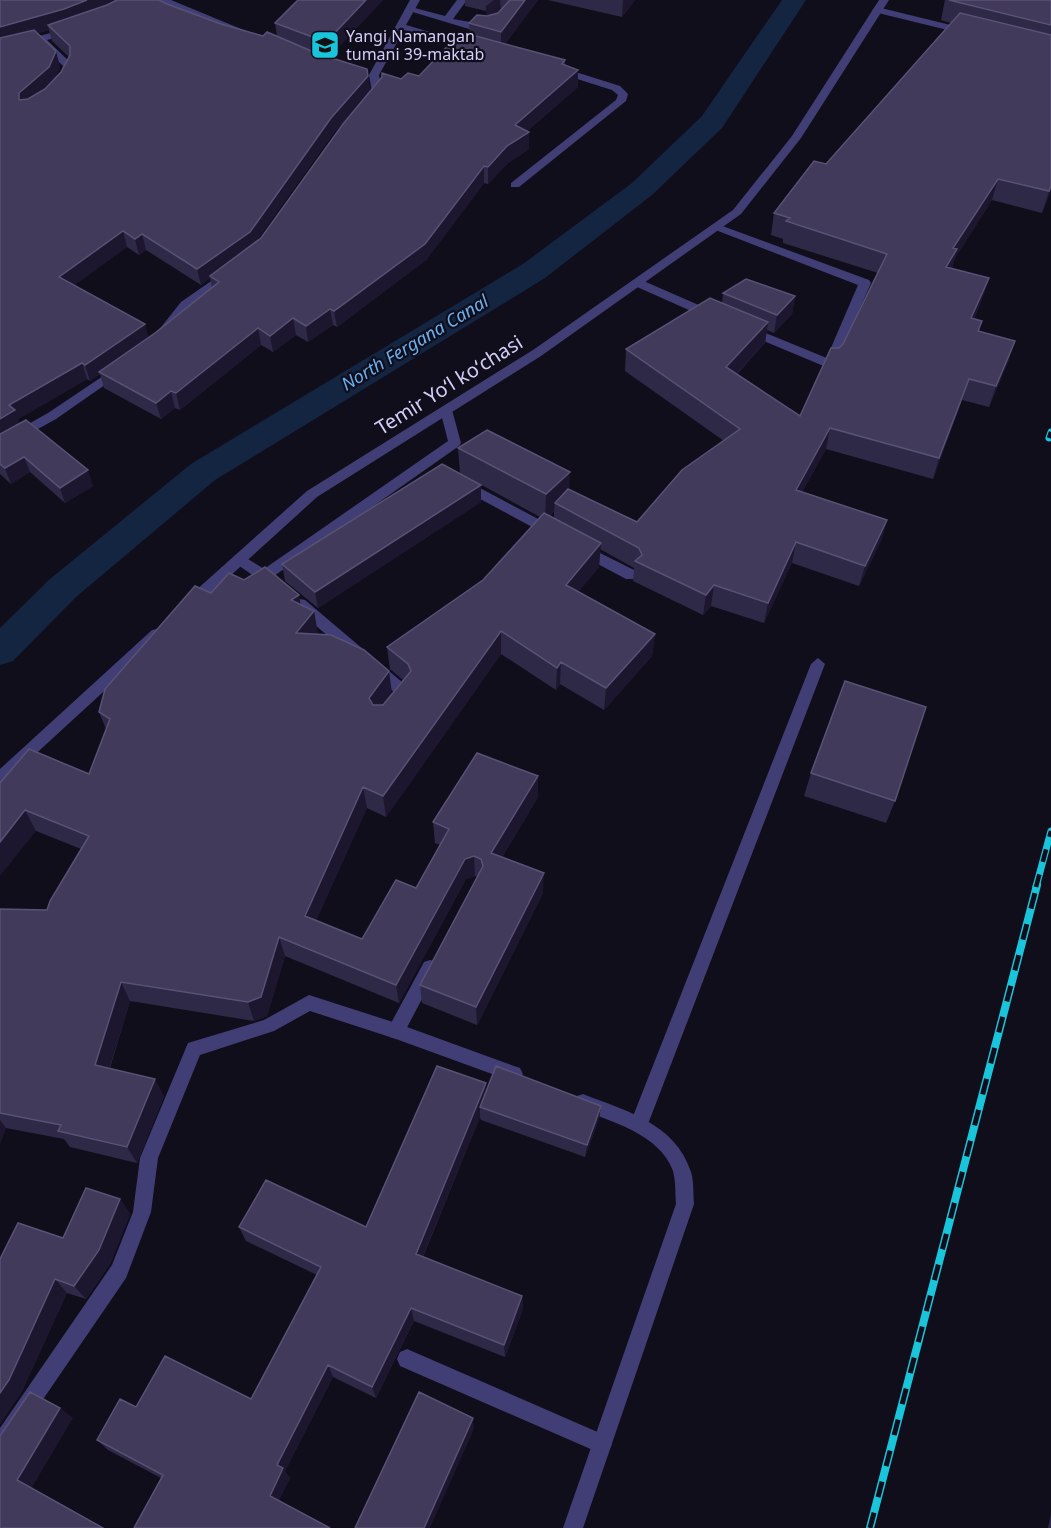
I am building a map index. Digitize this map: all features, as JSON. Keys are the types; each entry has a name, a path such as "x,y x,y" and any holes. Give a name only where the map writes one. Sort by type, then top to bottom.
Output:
{"street":[{"path":"162,0 247,34"},
{"path":"447,20 462,0"},
{"path":"362,110 377,92 369,74 413,5 447,20 488,28 498,23"},
{"path":"881,5 981,36"},
{"name":"Temir Yoʻl koʻchasi","path":"0,778 312,494 639,284 737,212 796,138 881,5"},
{"path":"400,26 488,50"},
{"path":"0,49 42,40 77,28"},
{"path":"42,40 68,65 68,73 57,87"},
{"path":"515,185 621,101 623,94 599,81 544,65"},
{"path":"639,284 830,364 865,283 717,227"},
{"path":"154,345 185,305 240,265"},
{"path":"0,446 52,416 126,364"},
{"path":"265,575 436,469 455,443 446,410"},
{"path":"436,469 631,575"},
{"path":"240,559 265,575 404,692 387,714"},
{"path":"639,1124 818,664"},
{"path":"396,1031 441,947"},
{"path":"0,1445 119,1271 142,1212 149,1158 194,1049 268,1026 309,1003 396,1031 531,1081"},
{"path":"564,1094 639,1124 669,1146 682,1172 685,1204 573,1528"},
{"path":"407,1359 602,1444"}],"building":[{"path":"0,0 87,0 0,27"},
{"path":"117,0 159,0 221,24 263,36 267,32 316,53 367,69 368,76 331,118 250,232 197,269 142,234 135,239 123,231 59,277 145,324 85,365 82,363 9,405 15,410 0,419 0,38 34,30 56,51 49,67 19,93 19,100 28,99 45,89 61,72 70,55 70,46 48,25"},
{"path":"298,0 366,0 326,42 275,23"},
{"path":"510,0 525,0 501,32 469,23 477,15 487,16 498,13"},
{"path":"949,0 1051,0 1051,25"},
{"path":"960,13 1051,35 1051,186 1049,191 998,179 953,248 957,249 946,267 989,278 971,318 982,321 978,331 1015,341 996,386 969,379 939,458 830,428 796,490 887,520 865,566 796,542 768,603 714,585 706,595 635,561 642,555 639,548 555,503 568,489 637,522 682,470 740,429 626,349 710,298 768,322 726,367 800,416 831,348 839,348 843,344 887,254 786,221 790,218 774,213 814,161 826,164"},
{"path":"461,32 565,60 562,64 578,70 515,125 529,132 507,146 488,167 484,166 425,244 334,311 330,309 306,326 293,318 270,336 258,328 176,393 171,391 156,403 99,372 155,333 219,282 210,276 261,238 343,124 382,77 382,73 401,79 408,73 419,76"},
{"path":"746,279 795,296 777,315 723,293"},
{"path":"26,420 88,470 60,488 24,457 5,468 0,464 0,434"},
{"path":"487,430 570,472 546,494 458,448"},
{"path":"442,464 481,485 315,592 282,564"},
{"path":"544,513 601,543 566,585 655,634 606,688 561,662 557,668 501,631 383,796 363,787 305,916 362,939 396,880 416,888 449,829 433,822 477,753 538,776 491,853 544,873 476,1007 420,985 483,866 481,859 474,856 465,859 396,985 279,937 261,997 248,1002 121,982 95,1065 155,1079 127,1147 58,1131 61,1125 0,1113 0,909 47,910 50,901 89,836 25,810 0,842 0,783 29,749 89,774 110,719 99,712 105,689 195,586 211,593 229,573 244,580 265,567 299,595 291,600 314,611 296,633 331,635 364,650 389,671 369,698 373,705 383,705 411,671 408,664 387,647 483,580"},
{"path":"845,681 926,707 895,801 811,773"},
{"path":"437,1066 486,1083 416,1254 522,1296 504,1345 411,1308 372,1387 328,1365 277,1465 283,1468 270,1496 330,1528 134,1528 163,1475 97,1440 120,1399 136,1407 165,1356 251,1399 321,1267 239,1227 266,1180 366,1227"},
{"path":"496,1066 601,1106 587,1145 480,1107"},
{"path":"86,1188 120,1199 99,1250 74,1286 55,1279 9,1380 0,1393 0,1259 18,1223 63,1238"},
{"path":"30,1392 60,1408 17,1480 103,1528 0,1528 0,1436"},
{"path":"419,1392 473,1418 424,1528 355,1528"}],"waterway":[{"name":"North Fergana Canal","path":"0,651 63,588 203,472 534,271 642,189 712,122 794,0"}],"railway":[{"path":"1049,438 1051,432"},
{"path":"1036,887 1051,831"},
{"path":"870,1528 1037,885"}],"place":[{"name":"Yangi Namangan tumani 39-maktab","path":"325,45"}]}
